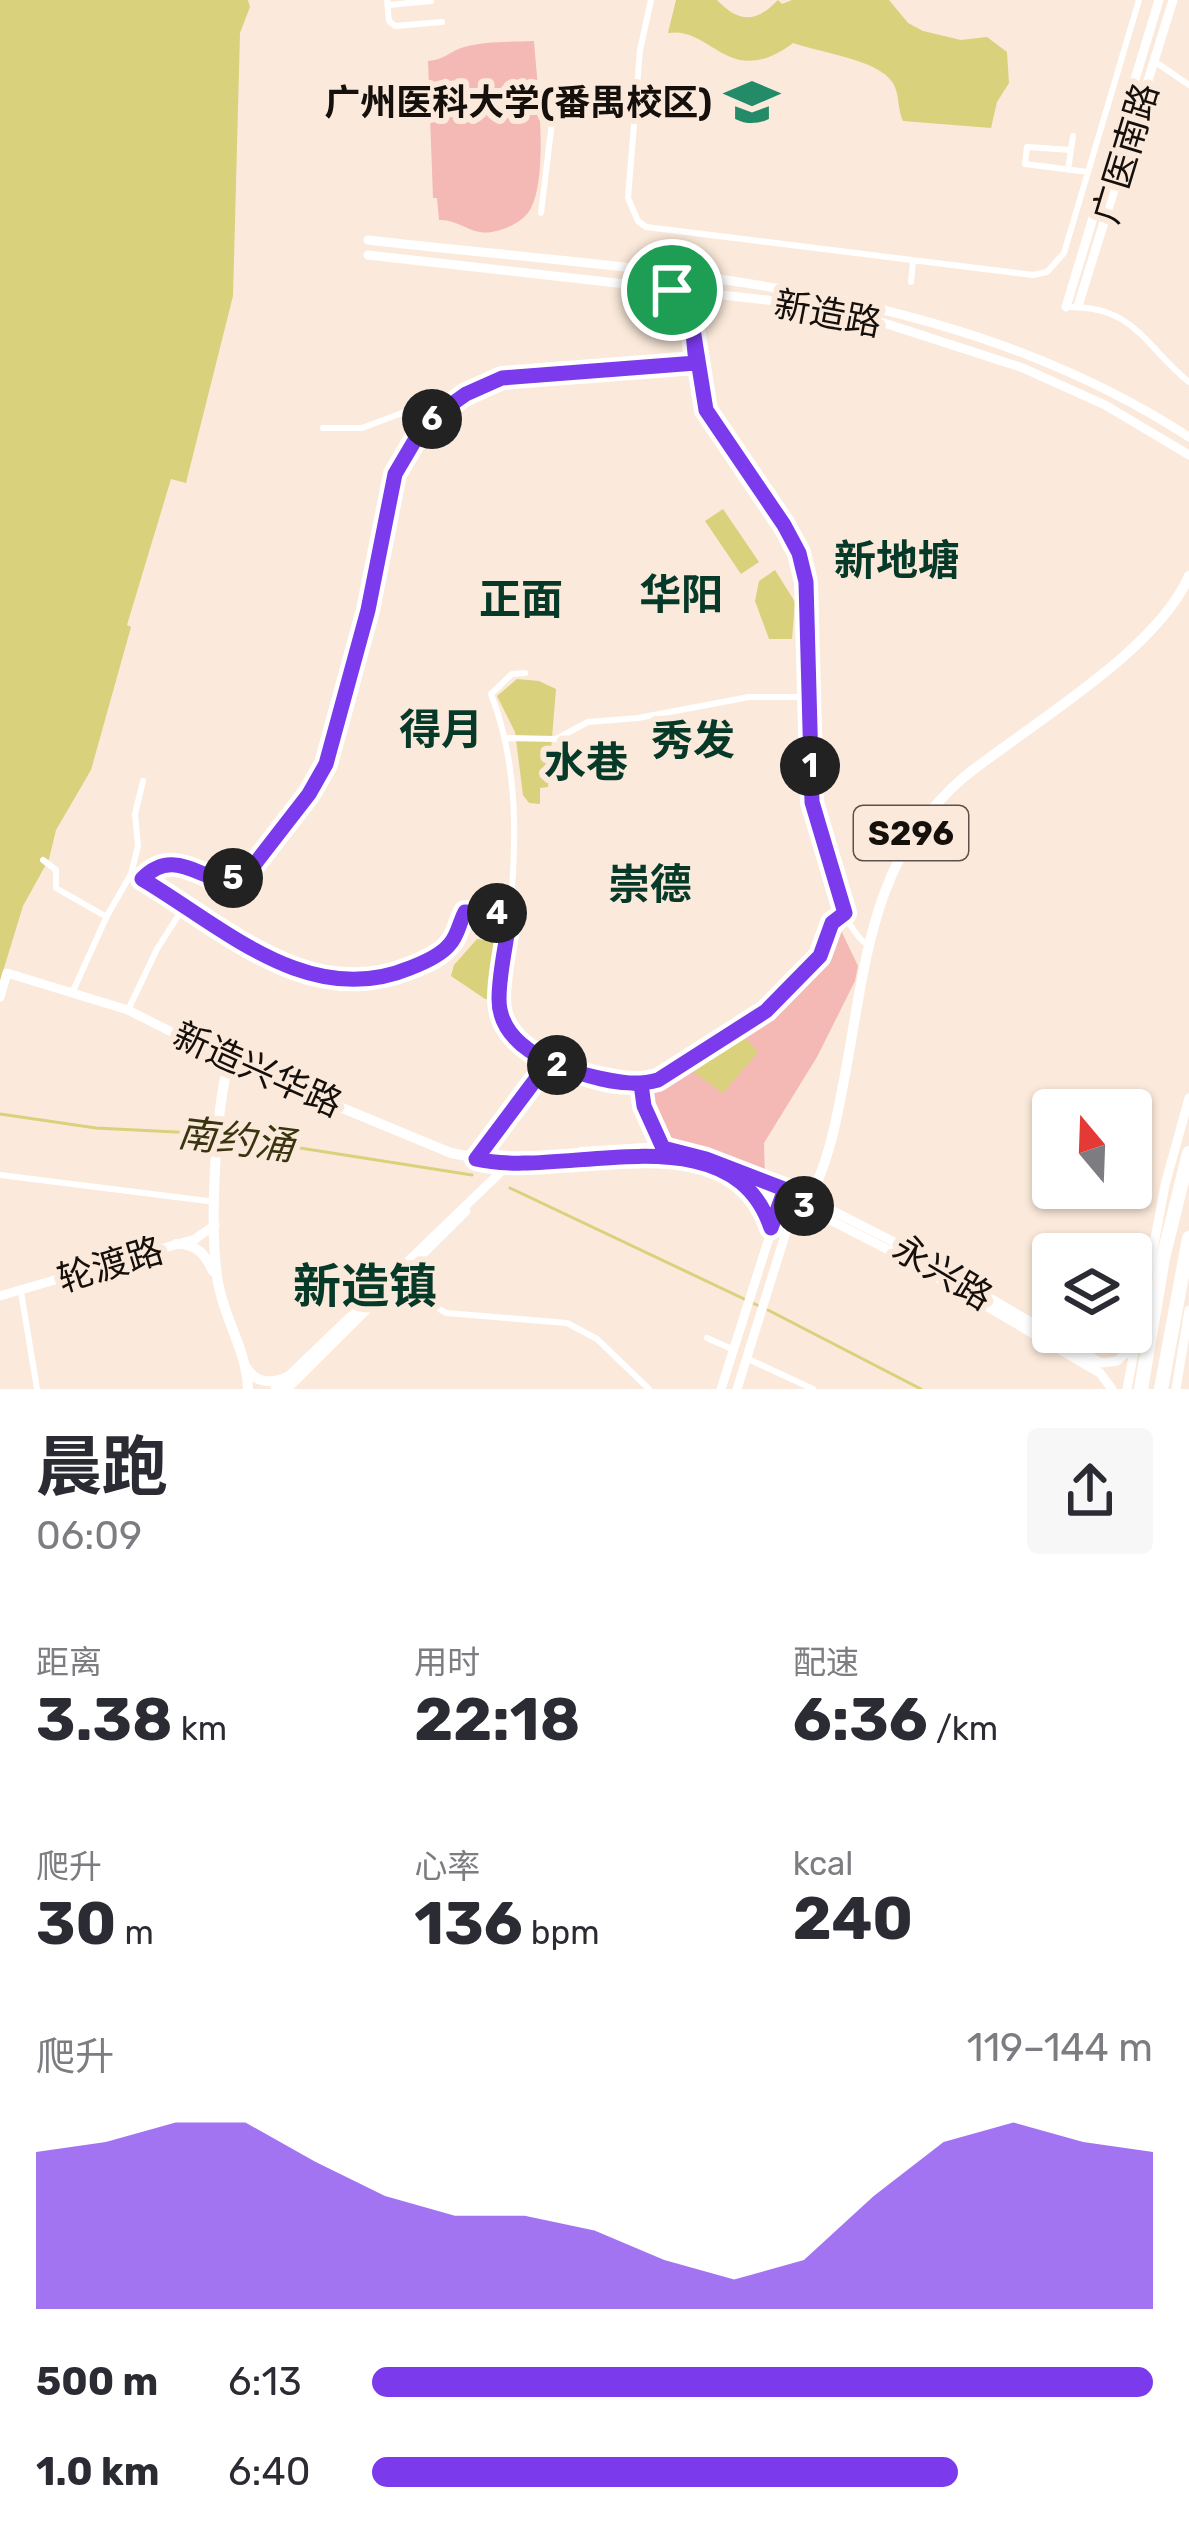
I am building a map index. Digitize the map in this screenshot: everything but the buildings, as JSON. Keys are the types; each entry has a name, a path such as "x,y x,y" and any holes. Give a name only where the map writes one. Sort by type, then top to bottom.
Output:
{"highway":[{"path":"1141,1389 1163,1258 1189,1153"},
{"path":"1162,1389 1189,1238"}],"main road":[{"name":"广医南路","path":"1072,306 1159,0"},
{"name":"广医南路","path":"1072,306 1173,0"},
{"name":"新造路","path":"368,240 788,288 892,309 1030,354 1189,437"},
{"name":"新造路","path":"368,255 831,310 952,342 1072,389 1189,455"},
{"name":"S296","path":"802,1201 832,1140 868,945 890,873 926,812 964,777 1141,641 1169,611 1189,576"},
{"name":"新造兴华路","path":"0,997 7,973 128,1010 229,1061 476,1159 512,1165 662,1152"},
{"path":"217,1280 218,1144 229,1061"},
{"path":"1152,1256 1189,1098"},
{"path":"662,1152 783,1193"},
{"path":"662,1152 706,1159 802,1201 766,1292 737,1389"},
{"path":"275,1389 404,1273 512,1165"},
{"path":"245,1364 259,1380 287,1383 512,1165"},
{"path":"738,1179 755,1195 771,1228"},
{"path":"721,1389 783,1193"},
{"name":"永兴路","path":"802,1201 877,1233 1032,1323"},
{"name":"永兴路","path":"802,1201 1100,1373 1112,1389"},
{"name":"轮渡路","path":"0,1296 203,1236 215,1224"},
{"path":"176,1244 202,1251 217,1280 245,1364 248,1389"},
{"path":"1177,1386 1189,1310"},
{"name":"永兴路","path":"1084,1353 1101,1363 1117,1361 1126,1353"},
{"path":"1127,1389 1134,1353"}],"street":[{"path":"651,0 644,24 628,198 638,221 646,227 1033,275 1047,272 1064,253 1139,0"},
{"path":"431,1 387,3 389,21 395,26 442,22"},
{"path":"1126,42 1189,85"},
{"path":"542,96 635,106"},
{"path":"541,213 556,98"},
{"path":"1069,170 1073,136"},
{"path":"1071,150 1027,146 1024,160 1028,166 1088,172"},
{"path":"910,282 914,261"},
{"path":"672,290 683,301 692,323 703,397 714,425 799,553 806,582 812,802 845,913 857,938 868,945"},
{"path":"692,323 698,305 710,294"},
{"path":"1072,306 1112,315 1144,333 1189,382"},
{"path":"323,428 362,428 465,387 502,378 696,363"},
{"path":"142,879 160,866 175,863 223,881 234,878 254,865 288,823 326,764 341,718 395,474 435,416 466,394 502,378"},
{"path":"525,673 512,674 491,694 506,738 513,786 510,914 499,1000 510,1031 548,1063 602,1078 641,1084 658,1080 766,1011 820,956 832,923 845,913"},
{"path":"506,738 556,739 588,722 638,718 749,697 808,697"},
{"path":"72,993 106,916 131,874 138,846 135,814 143,781"},
{"path":"43,860 56,870 56,889 106,916"},
{"path":"131,874 265,958 334,981 395,974 422,963 447,948 465,912 510,914"},
{"path":"128,1010 185,905"},
{"path":"476,1159 548,1063"},
{"path":"641,1084 644,1106 662,1152"},
{"path":"0,1175 216,1202"},
{"path":"404,1273 446,1313 567,1323 597,1339 649,1389"},
{"path":"21,1291 38,1389"},
{"path":"707,1339 732,1349"},
{"path":"746,1358 813,1389"}],"shaded area":[{"path":"0,0 248,0 250,7 240,33 233,296 186,483 171,479 127,625 131,627 91,770 56,830 49,859 23,906 0,981"},
{"path":"676,0 717,0 733,13 748,17 778,0 782,4 792,0 889,0 908,23 923,31 961,40 987,37 1007,52 1009,83 997,102 991,128 903,121 893,83 875,68 793,43 771,56 737,59 697,38 668,33"},
{"path":"534,41 541,150 531,208 514,224 492,232 439,220 437,198 433,198 428,61 472,45"},
{"path":"723,509 759,562 741,574 705,521"},
{"path":"775,570 795,602 792,639 769,639 755,601 759,581"},
{"path":"517,679 556,689 548,787 540,788 540,804 529,803 523,795 515,732 497,696"},
{"path":"836,920 858,966 855,981 817,1057 764,1143 765,1177 706,1158 675,1141 662,1128 646,1088 672,1080 768,1015 827,957"},
{"path":"477,939 500,942 491,998 485,999 451,976 454,965"},
{"path":"741,1033 758,1052 723,1093 689,1069"}],"waterway":[{"name":"南约涌","path":"0,1114 96,1128 215,1134"},
{"name":"南约涌","path":"224,1136 472,1175"},
{"name":"南约涌","path":"510,1188 759,1306"},
{"name":"南约涌","path":"768,1310 921,1389"}],"place":[{"name":"广州医科大学(番禺校区)","path":"752,102"}],"district":[{"name":"新地塘","path":"897,560"},
{"name":"华阳","path":"681,594"},
{"name":"正面","path":"521,599"},
{"name":"得月","path":"441,729"},
{"name":"秀发","path":"693,740"},
{"name":"水巷","path":"586,762"},
{"name":"崇德","path":"650,884"},
{"name":"新造镇","path":"365,1286"}],"route":[{"path":"672,290 680,296 692,323 706,410 799,553 806,582 812,802 845,913 832,923 820,956 766,1011 658,1080 623,1083 548,1063 476,1159 516,1166 669,1156 738,1179 755,1195 771,1228 782,1197 806,1207 810,1199 706,1159 663,1148 644,1106 641,1084 623,1083 573,1071 548,1063 510,1031 499,1000 510,914 465,912 447,948 422,963 395,974 334,981 265,958 142,879 160,866 175,863 211,878 234,878 254,865 309,794 326,764 341,718 395,474 435,416 466,394 502,378 696,363 692,323 692,319 710,294 672,290"}]}
